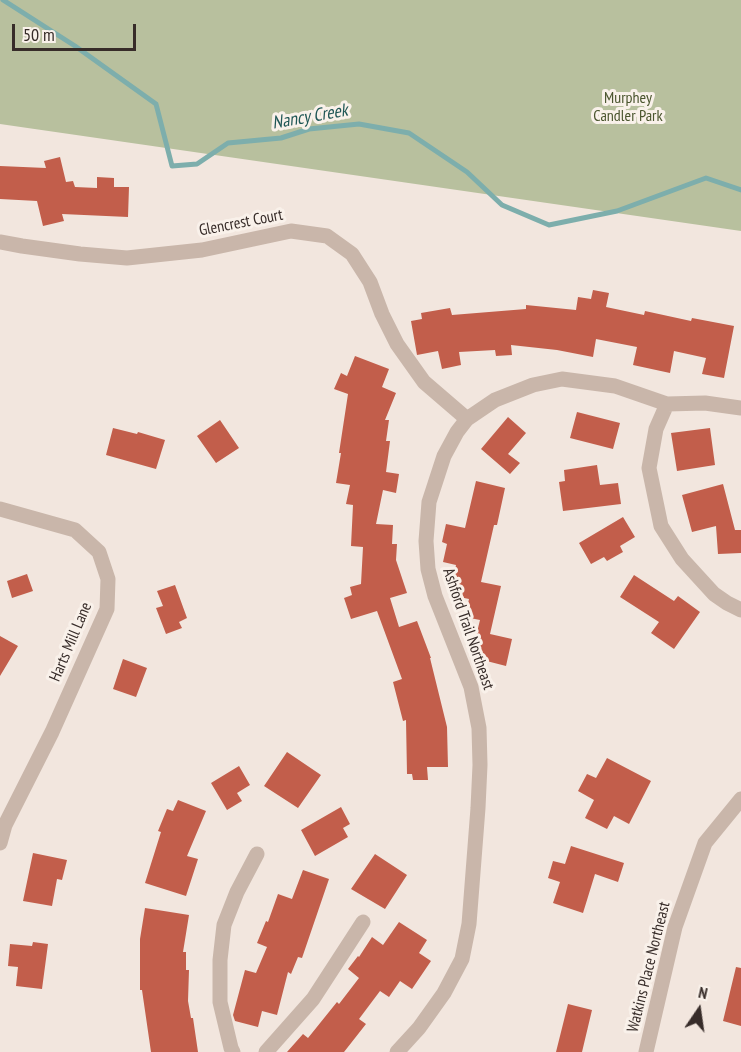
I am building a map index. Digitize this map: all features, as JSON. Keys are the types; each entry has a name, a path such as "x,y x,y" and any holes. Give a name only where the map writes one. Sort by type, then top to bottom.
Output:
{"street":[{"name":"Glencrest Court","path":"0,242 80,254 127,258 202,250 291,231 327,236 352,254 370,282 397,344 424,382 467,419"},
{"name":"Ashford Trail Northeast","path":"397,1052 419,1028 444,993 462,959 469,924 480,765 478,728 471,687 435,596 428,569 426,541 429,502 444,456 467,419 495,400 533,385 562,379 615,386 667,404 705,403 741,408"},
{"path":"667,404 656,429 649,468 661,526 682,559 714,594 741,610"},
{"name":"Harts Mill Lane","path":"0,509 75,530 99,552 108,579 107,609 52,732 6,825 0,843"},
{"name":"Watkins Place Northeast","path":"646,1052 675,927 705,843 741,800"},
{"path":"233,1052 220,1002 220,960 224,925 237,892 257,854"},
{"path":"266,1052 313,999 363,922"}],"green space":[{"name":"Murphey Candler Park","path":"0,0 741,0 741,231 0,124"}],"building":[{"path":"60,157 66,182 73,181 75,187 97,188 97,177 114,178 114,187 129,187 128,217 62,214 64,221 43,226 37,201 0,199 0,166 46,168 44,161"},
{"path":"593,290 609,293 606,307 644,315 645,311 691,321 692,318 734,326 724,378 702,374 706,358 674,351 670,373 633,365 637,347 596,339 593,357 511,345 512,355 496,356 495,350 459,352 461,365 442,369 438,351 417,355 411,321 422,319 421,313 450,308 452,315 526,309 526,305 576,310 578,297 591,299"},
{"path":"355,356 389,369 382,387 396,393 385,420 389,420 386,441 390,441 386,472 399,474 396,493 383,490 376,524 393,525 392,544 397,544 396,560 407,593 390,598 399,627 417,621 431,658 447,727 448,767 427,767 428,780 413,780 412,774 407,774 406,720 403,721 393,682 402,679 377,611 351,619 344,598 352,595 350,587 361,584 363,547 351,546 353,505 346,504 350,485 336,483 348,394 334,389 341,373 347,376"},
{"path":"577,412 620,423 613,449 570,438"},
{"path":"508,417 526,433 508,454 520,463 510,474 481,449"},
{"path":"220,420 239,448 216,463 197,436"},
{"path":"113,428 165,440 156,469 106,455"},
{"path":"710,428 715,465 677,471 671,433"},
{"path":"597,465 600,485 618,483 621,504 563,511 559,482 565,481 564,470"},
{"path":"476,481 505,488 481,582 501,586 490,634 512,639 506,666 471,657 480,620 465,617 469,599 450,595 456,565 443,562 447,544 442,542 446,524 465,528"},
{"path":"723,484 735,530 741,530 741,553 718,554 716,526 692,532 682,495"},
{"path":"623,517 635,537 620,546 623,552 607,561 604,557 591,564 579,543"},
{"path":"27,574 33,591 12,598 7,581"},
{"path":"634,575 674,601 678,596 700,612 674,649 651,633 659,622 620,597"},
{"path":"175,585 187,618 179,622 182,628 166,634 156,608 163,606 157,591"},
{"path":"0,636 18,646 0,676"},
{"path":"123,659 147,668 136,697 113,689"},
{"path":"287,752 321,775 298,808 264,786"},
{"path":"607,758 651,781 629,824 614,816 607,829 585,818 594,800 578,791 587,774 596,778"},
{"path":"239,766 250,785 237,793 242,801 227,810 211,783"},
{"path":"178,800 206,811 187,856 198,859 186,896 145,883 161,832 158,831 167,809 173,811"},
{"path":"341,807 350,824 343,828 348,837 315,856 301,830"},
{"path":"571,846 624,863 618,882 595,874 583,913 553,903 560,882 548,878 553,861 565,864"},
{"path":"33,853 67,860 62,880 57,879 52,906 23,901"},
{"path":"375,854 407,875 385,909 351,889"},
{"path":"303,870 329,879 302,958 298,957 291,974 288,972 277,1015 262,1011 258,1027 235,1021 233,1015 245,970 256,973 267,947 257,943 266,921 268,922 278,894 292,899"},
{"path":"145,908 189,915 183,952 186,952 186,970 189,970 188,1001 198,1052 151,1052 142,990 140,990 140,939"},
{"path":"399,922 427,940 419,953 431,961 412,989 400,981 389,997 380,991 359,1019 366,1024 344,1052 287,1052 303,1034 308,1038 359,978 348,969 372,937 383,945"},
{"path":"33,942 48,944 42,989 16,986 18,967 8,966 10,944 32,946"},
{"path":"736,967 741,968 741,1026 723,1021"},
{"path":"568,1004 592,1010 582,1052 556,1052"}],"waterway":[{"name":"Nancy Creek","path":"3,0 75,46 156,104 172,166 197,164 228,143 281,138 309,129 359,124 409,133 467,172 502,205 549,225 617,211 706,178 741,190"}]}
